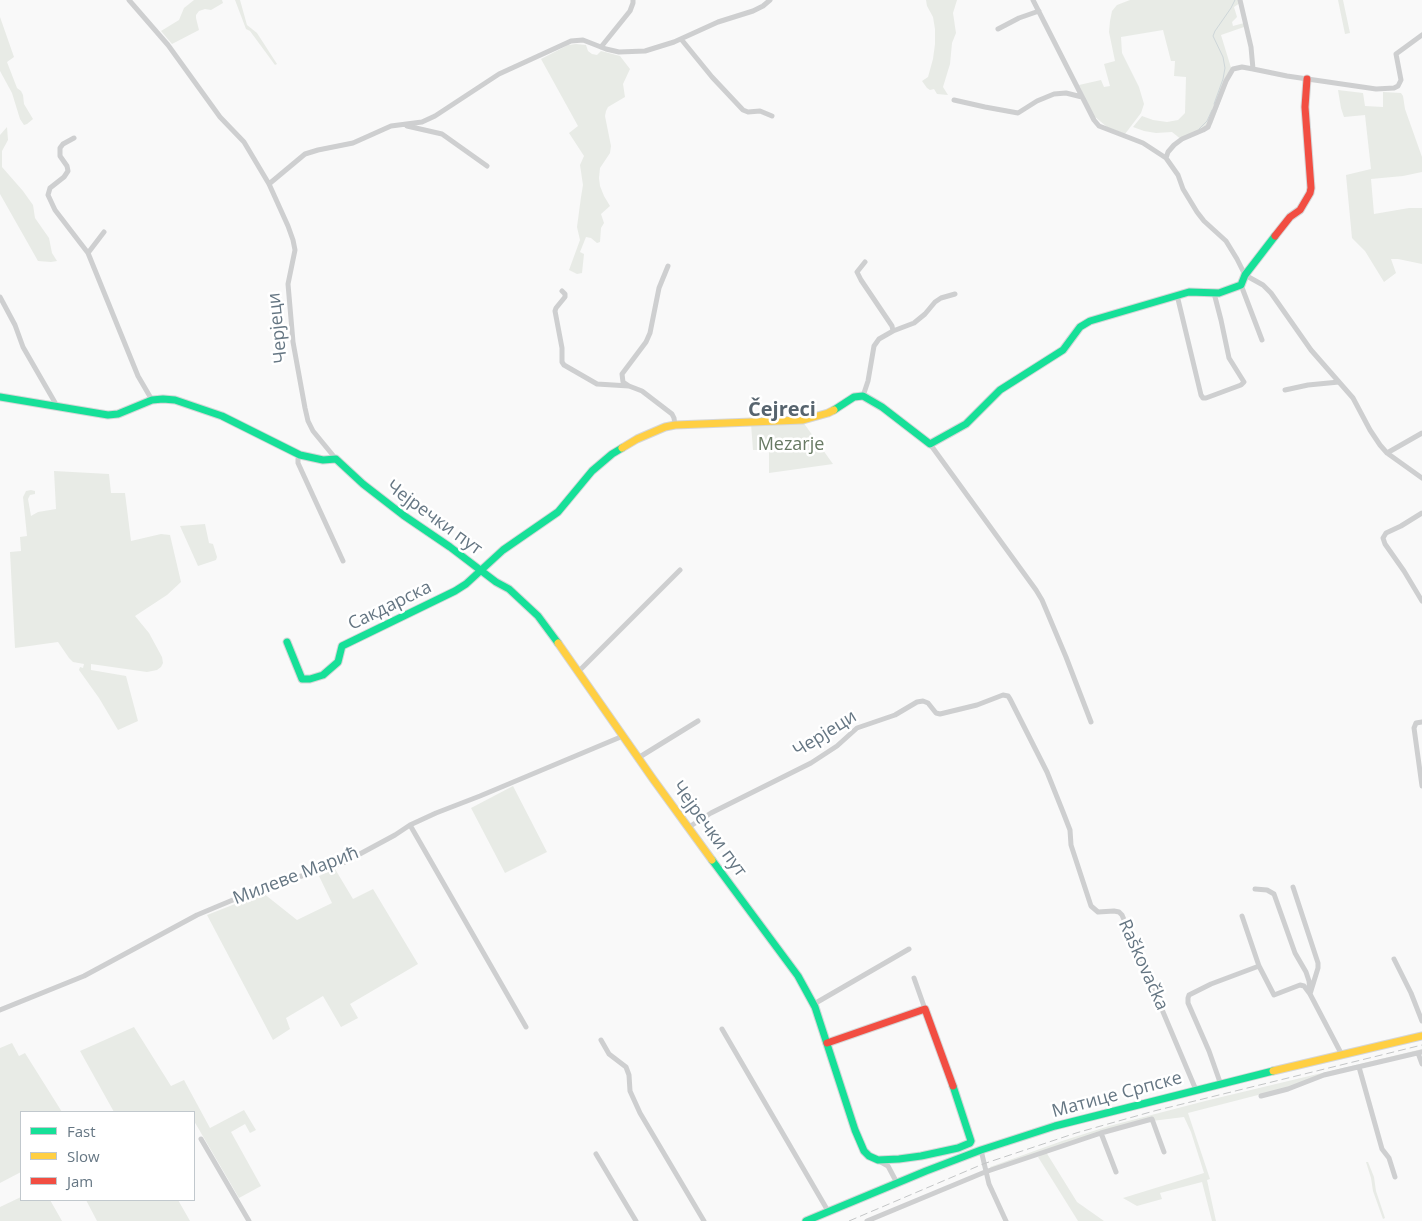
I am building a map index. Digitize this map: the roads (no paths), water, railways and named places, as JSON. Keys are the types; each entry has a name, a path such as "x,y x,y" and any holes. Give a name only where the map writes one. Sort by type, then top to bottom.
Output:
{"street":[{"name":"Черјеци","path":"129,0 168,45 220,117 244,142 269,184 288,226 294,250 288,284 293,342 305,408 313,431 336,459"},
{"path":"601,47 630,11 633,0"},
{"path":"269,184 305,154 353,143 385,128 399,124 428,120 499,74 571,41 583,40 601,47 623,52 645,51 664,46 718,22 753,11 770,0"},
{"path":"1033,0 1090,114 1099,126 1143,143 1166,158 1178,175 1183,189 1197,212 1226,241 1245,275 1263,284 1271,293 1311,350 1353,398 1370,430 1387,453 1422,478"},
{"path":"1240,0 1254,69"},
{"path":"998,29 1018,18 1039,11"},
{"path":"1166,158 1168,152 1182,139 1208,127 1226,81 1233,69 1242,67 1376,89 1396,88 1401,80 1396,54 1422,35"},
{"path":"681,39 722,88 744,110 748,112 760,111 772,116"},
{"path":"1262,340 1241,285 1245,275 1290,217 1300,210 1308,198 1311,188 1305,107 1307,79"},
{"path":"954,100 1018,113 1037,101 1054,94 1066,93 1082,97"},
{"path":"399,124 442,134 487,166"},
{"path":"74,138 63,144 60,148 60,156 68,171 64,177 50,188 48,195 55,210 88,253 138,376 152,400"},
{"path":"88,253 104,232"},
{"path":"865,262 857,272 874,301 892,326 892,330"},
{"path":"668,266 659,288 650,333 646,342 622,374 623,382 642,391 666,409 674,418 675,425"},
{"path":"930,444 966,424 1000,390 1063,350 1080,327 1090,321 1189,292 1214,293 1241,285"},
{"path":"562,291 565,294 564,297 555,311 564,365 598,384 629,386"},
{"path":"1177,295 1201,395 1203,398 1206,398 1241,385 1244,382 1229,358 1214,293"},
{"path":"863,396 874,346 879,339 892,330 914,322 941,298 955,294"},
{"path":"0,298 15,325 23,347 57,406"},
{"path":"1284,390 1339,382"},
{"path":"480,570 503,550 558,512 592,471 612,454 637,439 665,427 675,425 802,420 828,413 854,397 863,396 882,406 930,444 1036,590 1066,656 1091,722"},
{"path":"0,397 108,415 118,414 152,400 175,400 231,421 300,455 323,460 336,459"},
{"path":"1387,453 1422,433"},
{"path":"300,455 298,463 343,561"},
{"name":"Чејречки пут","path":"336,459 385,502 496,582 509,589 538,616 638,758 798,976 814,1004 862,1149 866,1154 878,1160"},
{"path":"1422,513 1386,533 1383,538 1422,601"},
{"name":"Сакдарска","path":"287,642 302,679 316,677 329,671 338,662 342,646 455,591 466,584 480,570"},
{"path":"578,672 680,570"},
{"name":"Черјеци","path":"689,827 712,813 811,763 838,746 857,728 895,715 917,702 923,701 928,703 933,710 940,714 977,705 1003,695 1008,696 1010,699 1047,772 1070,830 1071,845 1077,862"},
{"path":"638,758 698,721"},
{"path":"1422,722 1416,723 1414,728 1422,786"},
{"name":"Милеве Мaрић","path":"0,1010 84,976 216,907 252,892 350,860 410,825 623,736"},
{"path":"410,825 526,1027"},
{"name":"Raškovačka","path":"1077,862 1091,906 1098,912 1114,911 1122,915 1196,1090"},
{"path":"1293,887 1318,963 1310,994"},
{"path":"1255,888 1267,890 1274,894 1295,953 1306,972 1310,994"},
{"path":"1242,916 1259,966 1274,996 1300,985 1304,986 1342,1055"},
{"path":"814,1004 909,949"},
{"path":"1394,959 1422,1021"},
{"path":"1221,1084 1188,1003 1188,998 1189,995 1211,984 1259,966"},
{"path":"878,1160 921,1156 958,1148 971,1141 914,978"},
{"path":"827,1043 925,1009"},
{"path":"722,1029 828,1212"},
{"name":"Матице Српске","path":"806,1221 981,1150 1055,1126 1422,1036"},
{"path":"601,1040 609,1054 626,1067 630,1091 656,1141 704,1221"},
{"path":"1261,1096 1288,1089 1324,1075 1420,1053 1422,1064"},
{"path":"1359,1067 1382,1149 1389,1158 1395,1177"},
{"path":"867,1221 985,1172 1149,1119 1152,1119 1164,1152"},
{"path":"1101,1133 1116,1172"},
{"path":"201,1139 249,1221"},
{"path":"981,1150 989,1184 1006,1221"},
{"path":"596,1154 636,1221"},
{"path":"878,1160 888,1166 897,1183"}],"waterway":[{"path":"1214,104 1225,68 1223,57 1213,36 1235,0"},
{"path":"1199,129 1207,121 1212,110"}],"railway":[{"path":"849,1221 983,1164 1076,1133 1154,1111 1422,1045"}],"district":[{"name":"Čejreci","path":"782,410"}],"park label":[{"name":"Mezarje","path":"791,445"}]}
